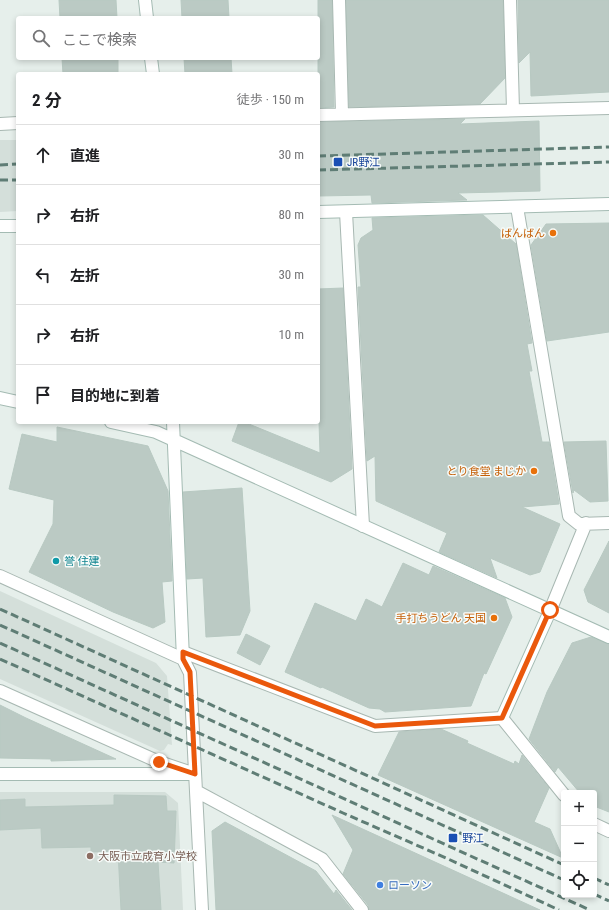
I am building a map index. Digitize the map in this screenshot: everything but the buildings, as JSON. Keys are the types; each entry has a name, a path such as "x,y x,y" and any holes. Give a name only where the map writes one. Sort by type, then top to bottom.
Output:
{"street":[{"path":"145,0 147,16"},
{"path":"339,0 342,114"},
{"path":"510,0 513,110"},
{"path":"151,60 153,72"},
{"path":"320,115 609,108"},
{"path":"0,124 16,123"},
{"path":"320,212 609,204"},
{"path":"517,207 569,516 583,524 609,523"},
{"path":"346,212 363,526"},
{"path":"0,226 16,226"},
{"path":"0,398 16,402"},
{"path":"120,424 156,432 609,637"},
{"path":"173,424 183,655 190,672 202,910"},
{"path":"502,718 550,610 583,524"},
{"path":"0,576 183,655 375,726 502,718"},
{"path":"0,691 159,762 195,774"},
{"path":"502,718 561,791"},
{"path":"0,774 195,774"},
{"path":"196,791 322,859 362,910"},
{"path":"597,825 609,831"}],"shaded area":[{"path":"0,140 16,140 16,211 0,212"},
{"path":"0,591 156,663 167,676 172,745 168,744 164,750 160,751 0,679"},
{"name":"大阪市立成育小学校","path":"0,792 165,792 178,803 183,910 0,910"}],"railway":[{"path":"320,156 609,147"},
{"path":"320,170 609,162"},
{"path":"0,165 16,164"},
{"path":"0,180 16,180"},
{"path":"0,609 561,864"},
{"path":"0,625 561,879"},
{"path":"0,643 590,910"},
{"path":"0,659 559,910"},
{"path":"597,879 609,885"},
{"path":"597,895 609,901"}],"place":[{"name":"JR野江","path":"338,162"},
{"name":"ばんばん","path":"553,233"},
{"name":"とり食堂 まじか","path":"534,471"},
{"name":"誉 住建","path":"56,561"},
{"name":"手打ちうどん 天国","path":"494,618"},
{"name":"野江","path":"453,838"},
{"name":"大阪市立成育小学校","path":"90,856"},
{"name":"ローソン","path":"380,885"}],"route":[{"path":"159,762 195,774 190,672 183,659 183,652 375,726 502,718 550,610"}]}
